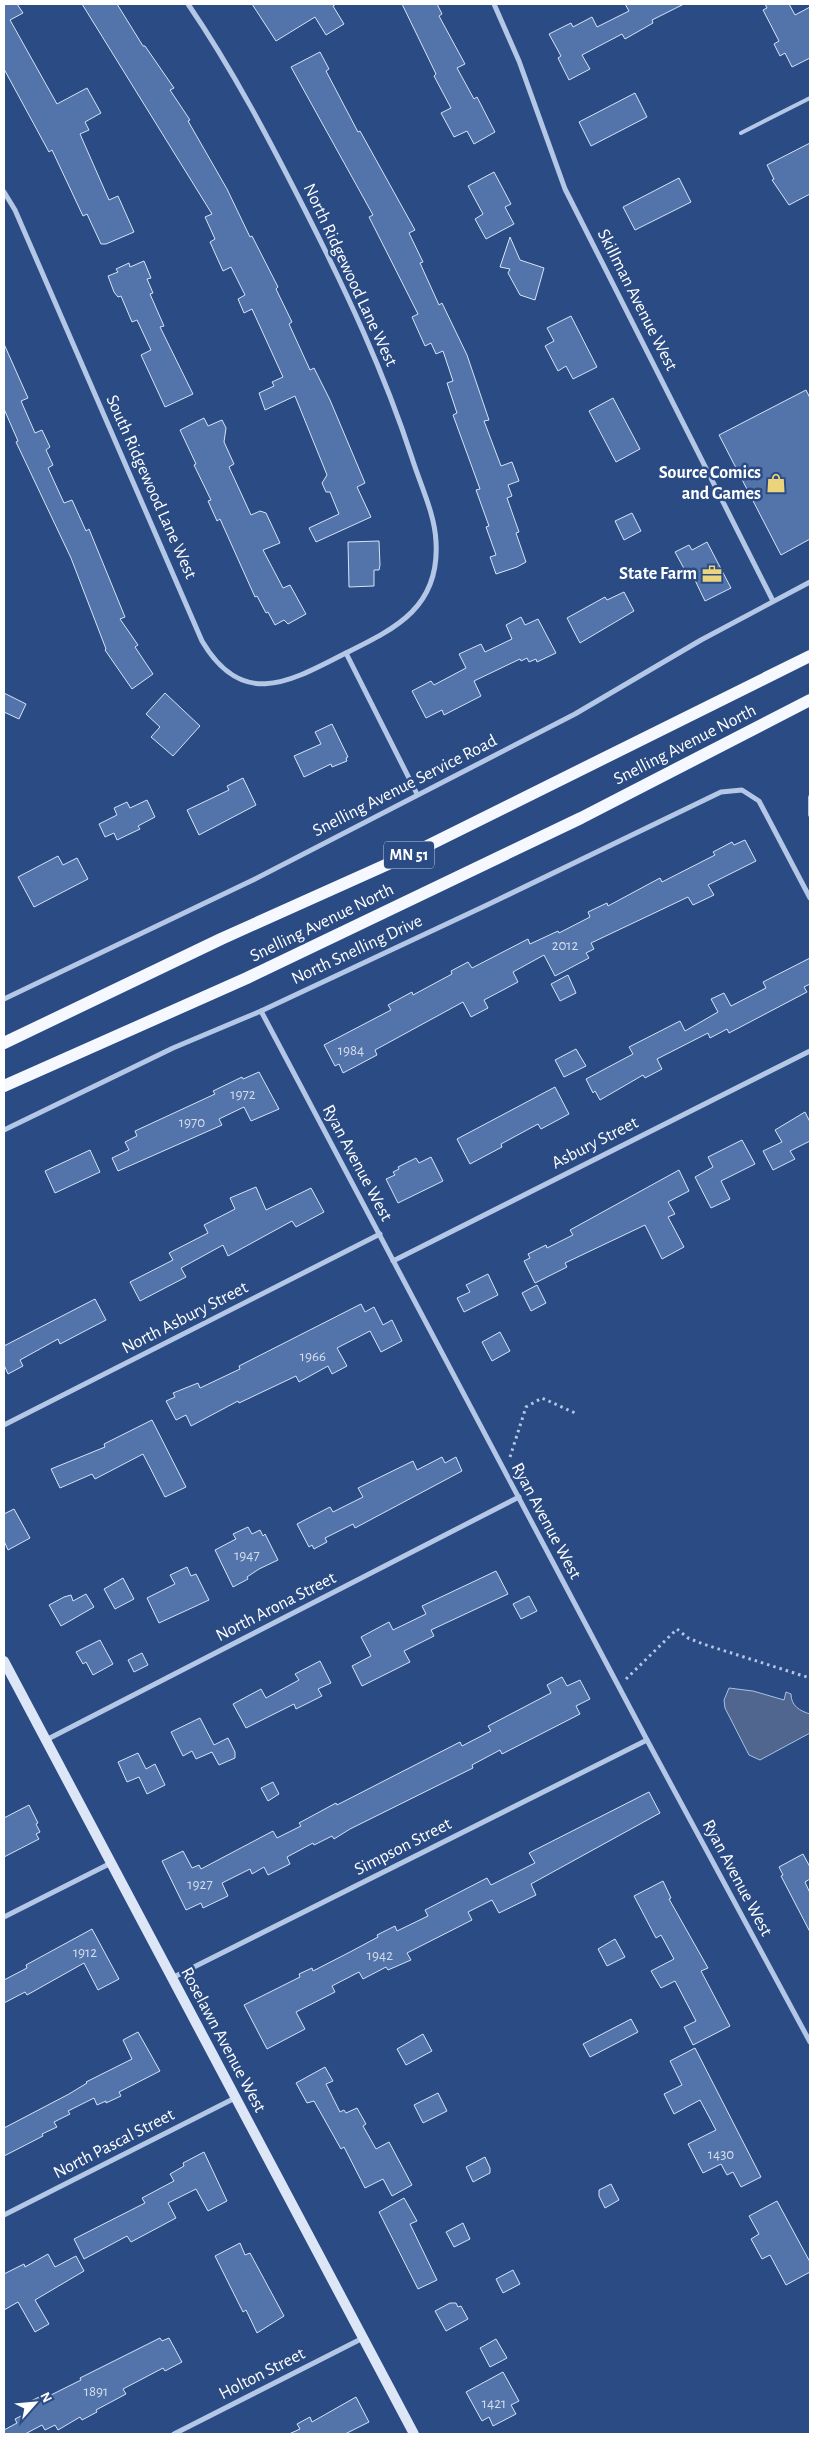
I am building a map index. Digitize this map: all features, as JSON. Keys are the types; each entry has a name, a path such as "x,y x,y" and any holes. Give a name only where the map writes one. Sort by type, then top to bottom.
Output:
{"main road":[{"name":"Snelling Avenue North","path":"4,1043 221,939 417,851 810,656"},
{"name":"Snelling Avenue North","path":"4,1086 247,978 581,818 810,700"}],"street":[{"name":"North Ridgewood Lane West","path":"188,4 258,118 352,302 400,421 434,530 436,558 433,578 425,596 414,612 399,625 346,653"},
{"name":"Skillman Avenue West","path":"494,4 519,60 565,189 773,600"},
{"name":"South Ridgewood Lane West","path":"4,192 15,210 202,641 212,658 222,668 238,678 263,684 282,683 301,676 346,653"},
{"name":"Snelling Avenue Service Road","path":"4,999 253,880 417,794 576,714 701,640 810,582"},
{"path":"346,653 417,794"},
{"name":"North Snelling Drive","path":"4,1130 173,1048 261,1011 721,792 742,790 758,801 810,898"},
{"name":"Ryan Avenue West","path":"261,1011 647,1740 810,2042"},
{"name":"Asbury Street","path":"393,1261 810,1051"},
{"name":"North Asbury Street","path":"4,1425 380,1234"},
{"name":"North Arona Street","path":"46,1740 518,1497"},
{"name":"Roselawn Avenue West","path":"4,1661 414,2434"},
{"name":"Simpson Street","path":"172,1978 647,1740"},
{"path":"4,1917 111,1863"},
{"name":"North Pascal Street","path":"4,2215 236,2097"},
{"name":"Holton Street","path":"174,2434 363,2338"}],"lane":[{"path":"741,133 810,98"},
{"path":"810,797 810,815"}],"path":[{"path":"505,1472 526,1407 542,1398 575,1412"},
{"path":"619,1686 677,1629 688,1638 704,1644 810,1678"}],"water":[{"path":"729,1688 753,1691 784,1700 786,1692 791,1694 791,1698 797,1707 810,1714 810,1733 760,1760 749,1755 725,1708 724,1700"}],"building":[{"path":"4,4 17,4 23,13 10,20 57,104 87,88 101,113 85,122 89,130 80,134 109,200 118,196 134,232 106,244 101,244 87,214 83,216 52,150 49,152 4,69"},
{"path":"82,4 117,4 143,46 145,46 174,88 170,90 190,120 188,121 227,189 250,237 252,236 278,287 276,289 292,322 289,324 310,370 314,368 330,400 365,483 357,487 371,517 316,542 309,528 339,514 330,492 326,492 322,483 327,475 295,396 265,410 259,393 274,386 272,382 283,377 252,309 244,313 238,299 245,295 231,267 223,271 210,242 215,239 205,217 212,214"},
{"path":"252,4 336,4 333,6 344,24 326,35 315,17 276,41"},
{"path":"402,4 437,4 442,14 439,16 465,64 457,68 474,99 477,97 495,132 474,144 467,131 454,137 441,113 451,108 434,76 436,74"},
{"path":"625,4 684,4 652,20 653,23 625,39 622,34 582,55 590,69 569,80 558,58 561,56 549,34 571,23 573,27 592,17 597,27 629,11"},
{"path":"765,4 789,4 795,15 810,7 810,58 792,67 785,53 780,56 774,44 779,41 763,10 767,8"},
{"path":"320,52 329,69 326,71 358,132 360,131 415,230 409,233 423,262 420,263 439,305 442,303 467,355 489,420 484,421 501,466 512,462 519,481 508,485 512,496 507,498 519,532 516,533 526,562 517,567 496,574 490,557 496,555 486,527 489,526 476,490 480,489 453,415 457,413 447,383 453,381 443,351 436,354 431,343 425,346 412,317 418,314 369,217 373,215 291,67"},
{"path":"635,93 647,117 591,146 579,122"},
{"path":"810,143 810,194 789,205 772,180 774,179 767,165"},
{"path":"494,172 511,204 505,207 514,224 486,239 475,219 483,214 468,186"},
{"path":"679,178 691,202 635,230 623,207"},
{"path":"510,237 520,260 544,268 535,300 520,295 508,273 510,269 500,267"},
{"path":"144,261 151,278 147,279 153,293 150,294 164,326 160,327 193,394 165,407 141,355 151,350 137,320 132,322 121,296 118,297 114,292 108,276 118,272 116,269 129,263 130,267"},
{"path":"571,316 597,367 573,379 566,366 558,371 545,346 554,341 547,328"},
{"path":"4,344 28,398 21,401 35,433 42,430 50,447 46,450 53,465 48,468 64,503 72,500 86,531 89,529 125,617 120,619 138,645 135,647 153,674 132,689 105,650 71,558 16,442 18,441 4,409"},
{"path":"806,390 810,398 810,539 781,555 719,435"},
{"path":"613,398 640,449 616,462 589,411"},
{"path":"204,418 208,426 222,420 226,428 224,442 234,464 229,467 251,515 260,511 266,513 280,543 263,550 283,588 290,585 306,614 288,624 284,620 275,625 257,596 255,597 220,519 217,521 208,501 211,500 180,430"},
{"path":"632,513 641,531 624,540 615,521"},
{"path":"379,541 380,565 379,570 374,570 374,586 349,587 348,542"},
{"path":"707,542 731,588 705,601 692,574 688,576 675,552 689,545 692,550"},
{"path":"624,592 634,611 580,643 567,618 605,597 607,600"},
{"path":"521,617 525,625 538,619 556,653 537,662 536,659 529,662 527,658 521,661 520,659 474,681 481,696 444,715 442,710 426,718 412,691 431,681 434,685 466,668 459,654 481,644 485,652 512,639 506,625"},
{"path":"4,693 26,704 19,719 4,712"},
{"path":"165,693 200,726 173,756 151,737 160,727 146,714"},
{"path":"332,724 348,757 346,758 347,761 332,767 331,764 304,777 294,756 321,744 315,732"},
{"path":"243,778 256,805 199,835 187,810 229,790 227,786"},
{"path":"147,800 155,817 138,826 140,829 117,840 114,833 105,837 99,824 117,815 114,808 127,802 130,808"},
{"path":"745,840 756,861 708,885 714,895 693,905 688,897 591,943 594,949 586,953 589,958 555,976 544,955 513,972 518,982 484,1000 488,1008 471,1017 463,1002 375,1050 377,1055 343,1073 339,1064 335,1066 324,1045 391,1010 388,1005 412,992 413,995 452,974 451,971 468,962 472,968 528,939 530,944 558,931 559,933 590,917 588,912 607,903 608,906 660,878 662,882 715,855 713,852 732,842 734,845"},
{"path":"58,856 63,865 77,858 88,879 34,907 18,877"},
{"path":"810,958 810,984 804,987 807,992 729,1033 727,1029 710,1038 708,1033 657,1059 662,1069 645,1078 643,1075 600,1100 595,1091 593,1093 586,1079 633,1054 629,1047 680,1021 685,1031 718,1012 711,999 724,993 731,1006 766,988 763,982"},
{"path":"568,975 576,993 560,1001 551,984"},
{"path":"576,1049 586,1066 564,1077 555,1060"},
{"path":"259,1072 279,1109 251,1121 244,1107 219,1119 222,1125 118,1171 112,1158 129,1150 125,1142 137,1136 135,1131 215,1094 213,1091 242,1077 243,1079"},
{"path":"555,1087 569,1114 541,1129 538,1124 501,1144 502,1147 470,1164 457,1139"},
{"path":"805,1112 810,1122 810,1141 790,1151 795,1159 773,1170 763,1151 782,1142 775,1130"},
{"path":"742,1140 755,1164 721,1181 730,1199 711,1208 695,1177 713,1167 708,1157"},
{"path":"90,1150 100,1172 55,1193 45,1171"},
{"path":"431,1157 443,1181 398,1203 386,1179 395,1175 393,1172 399,1169 398,1167 416,1158 419,1163"},
{"path":"679,1170 689,1191 668,1202 675,1214 668,1217 684,1247 662,1259 645,1225 565,1263 567,1267 535,1283 524,1261 530,1258 528,1254 546,1245 547,1248 573,1235 570,1230"},
{"path":"256,1187 266,1210 311,1188 324,1212 296,1227 292,1221 228,1256 223,1245 181,1268 186,1277 140,1301 130,1282 173,1260 169,1253 208,1233 204,1225 235,1209 230,1198"},
{"path":"488,1274 498,1295 464,1312 457,1298 470,1292 466,1285"},
{"path":"537,1285 546,1303 531,1311 522,1293"},
{"path":"95,1299 106,1320 60,1344 58,1339 20,1360 23,1366 8,1374 4,1365 4,1346"},
{"path":"361,1304 365,1312 374,1307 383,1325 392,1320 402,1341 381,1352 370,1331 337,1348 347,1366 332,1374 328,1366 299,1382 296,1376 239,1403 238,1401 191,1426 186,1415 176,1420 166,1401 175,1397 173,1393 198,1383 200,1388 240,1369 239,1366"},
{"path":"500,1332 510,1351 492,1361 482,1342"},
{"path":"152,1420 186,1487 165,1497 143,1454 95,1479 92,1474 60,1488 51,1469 105,1447 104,1444"},
{"path":"442,1457 445,1463 456,1457 462,1471 355,1528 353,1524 325,1538 327,1542 314,1549 312,1545 309,1547 297,1524 330,1507 333,1512 363,1497 358,1488 413,1461 417,1470"},
{"path":"14,1509 30,1538 8,1550 4,1541 4,1514"},
{"path":"248,1527 252,1534 260,1530 263,1536 265,1534 278,1560 259,1569 247,1577 248,1579 233,1587 215,1550 236,1539 233,1534"},
{"path":"187,1567 191,1576 196,1574 209,1600 159,1623 147,1598 175,1584 170,1575"},
{"path":"496,1571 508,1594 431,1630 434,1636 404,1651 410,1662 362,1686 352,1666 371,1656 361,1637 389,1622 393,1630 426,1614 422,1606"},
{"path":"123,1578 134,1599 115,1609 104,1589"},
{"path":"86,1594 94,1607 61,1626 49,1605 64,1597 71,1595 73,1601"},
{"path":"529,1596 537,1611 521,1619 513,1604"},
{"path":"100,1640 113,1664 93,1675 86,1662 83,1664 76,1652"},
{"path":"142,1653 148,1665 134,1672 128,1660"},
{"path":"320,1661 331,1683 318,1689 322,1696 296,1709 294,1704 246,1728 233,1704 261,1689 266,1698 299,1680 295,1674"},
{"path":"562,1677 567,1686 580,1680 590,1699 576,1706 580,1714 502,1754 500,1750 472,1765 473,1768 350,1829 334,1839 332,1836 314,1845 313,1843 287,1857 290,1864 268,1875 264,1867 252,1874 250,1869 222,1883 228,1896 203,1908 201,1903 186,1910 162,1861 183,1851 192,1868 199,1865 201,1869 273,1831 277,1838 301,1826 299,1823 336,1803 337,1805 460,1742 462,1746 491,1731 488,1726 551,1693 547,1685"},
{"path":"200,1718 214,1745 228,1738 235,1752 235,1758 219,1765 212,1752 196,1759 192,1751 183,1756 171,1732"},
{"path":"138,1753 146,1769 155,1764 165,1785 147,1794 139,1777 127,1782 118,1762"},
{"path":"273,1782 279,1794 268,1801 261,1788"},
{"path":"649,1792 660,1813 531,1884 536,1895 499,1913 492,1900 468,1912 472,1920 407,1953 411,1960 388,1970 386,1967 363,1979 359,1972 332,1986 335,1992 296,2012 305,2029 267,2049 244,2005 300,1977 299,1974 312,1968 313,1971 350,1952 395,1926 397,1931 428,1916 425,1910 487,1878 491,1885 535,1863 529,1853"},
{"path":"29,1805 38,1823 36,1824 40,1832 36,1834 39,1839 4,1857 4,1818"},
{"path":"803,1854 810,1867 810,1879 805,1882 810,1893 810,1932 781,1876 783,1875 779,1867"},
{"path":"663,1881 671,1898 669,1899 708,1968 701,1971 730,2026 693,2045 684,2027 696,2021 675,1981 661,1988 651,1971 674,1959 661,1935 656,1938 634,1896"},
{"path":"92,1929 119,1979 98,1990 84,1963 27,1995 25,1992 4,2003 4,1980 27,1968 26,1965"},
{"path":"615,1939 625,1957 607,1966 598,1949"},
{"path":"631,2019 638,2032 590,2057 583,2044"},
{"path":"138,2032 160,2071 119,2092 121,2096 106,2103 106,2101 97,2105 94,2098 68,2111 70,2114 54,2122 57,2127 4,2156 4,2128 69,2094 86,2082 132,2059 123,2040"},
{"path":"423,2034 432,2051 406,2065 397,2049"},
{"path":"695,2048 761,2177 741,2187 733,2172 727,2175 721,2164 703,2173 688,2144 716,2130 700,2100 674,2114 664,2094 682,2085 670,2061"},
{"path":"325,2067 333,2081 326,2084 340,2112 344,2110 346,2113 357,2108 366,2124 363,2126 376,2149 389,2142 412,2185 392,2196 383,2179 365,2188 344,2147 341,2149 314,2101 307,2103 296,2083"},
{"path":"438,2093 447,2111 423,2123 414,2105"},
{"path":"204,2152 227,2201 208,2211 196,2189 168,2203 176,2218 131,2242 127,2236 84,2259 74,2239 145,2203 142,2198 174,2181 170,2174 184,2166 183,2163"},
{"path":"485,2157 490,2173 473,2182 466,2167"},
{"path":"611,2184 619,2200 605,2208 599,2196 599,2190"},
{"path":"404,2198 417,2221 410,2224 437,2280 418,2289 379,2212"},
{"path":"777,2201 810,2262 810,2272 786,2285 770,2255 762,2259 751,2239 759,2234 749,2216"},
{"path":"463,2223 470,2239 454,2247 446,2232"},
{"path":"240,2243 245,2255 250,2253 284,2316 257,2333 246,2310 243,2312 215,2256"},
{"path":"48,2254 55,2267 76,2256 84,2271 35,2300 49,2324 35,2332 18,2302 4,2310 4,2274 24,2264 25,2267"},
{"path":"513,2270 520,2284 503,2293 496,2279"},
{"path":"450,2303 456,2303 458,2307 461,2306 468,2319 446,2331 435,2311"},
{"path":"160,2338 162,2341 169,2338 182,2362 165,2371 163,2368 123,2389 126,2394 82,2420 80,2417 58,2430 55,2425 45,2430 42,2425 25,2434 4,2434 4,2430 17,2423 15,2419 33,2410 29,2402 47,2393 49,2396 81,2380 80,2378"},
{"path":"496,2339 507,2358 490,2367 480,2348"},
{"path":"503,2372 519,2401 511,2405 516,2414 493,2426 489,2417 482,2421 466,2392"},
{"path":"356,2397 369,2422 345,2434 289,2434 300,2429 297,2424 310,2417 312,2422"}],"place":[{"name":"Source Comics and Games","path":"776,483"},
{"name":"State Farm","path":"712,574"}]}
